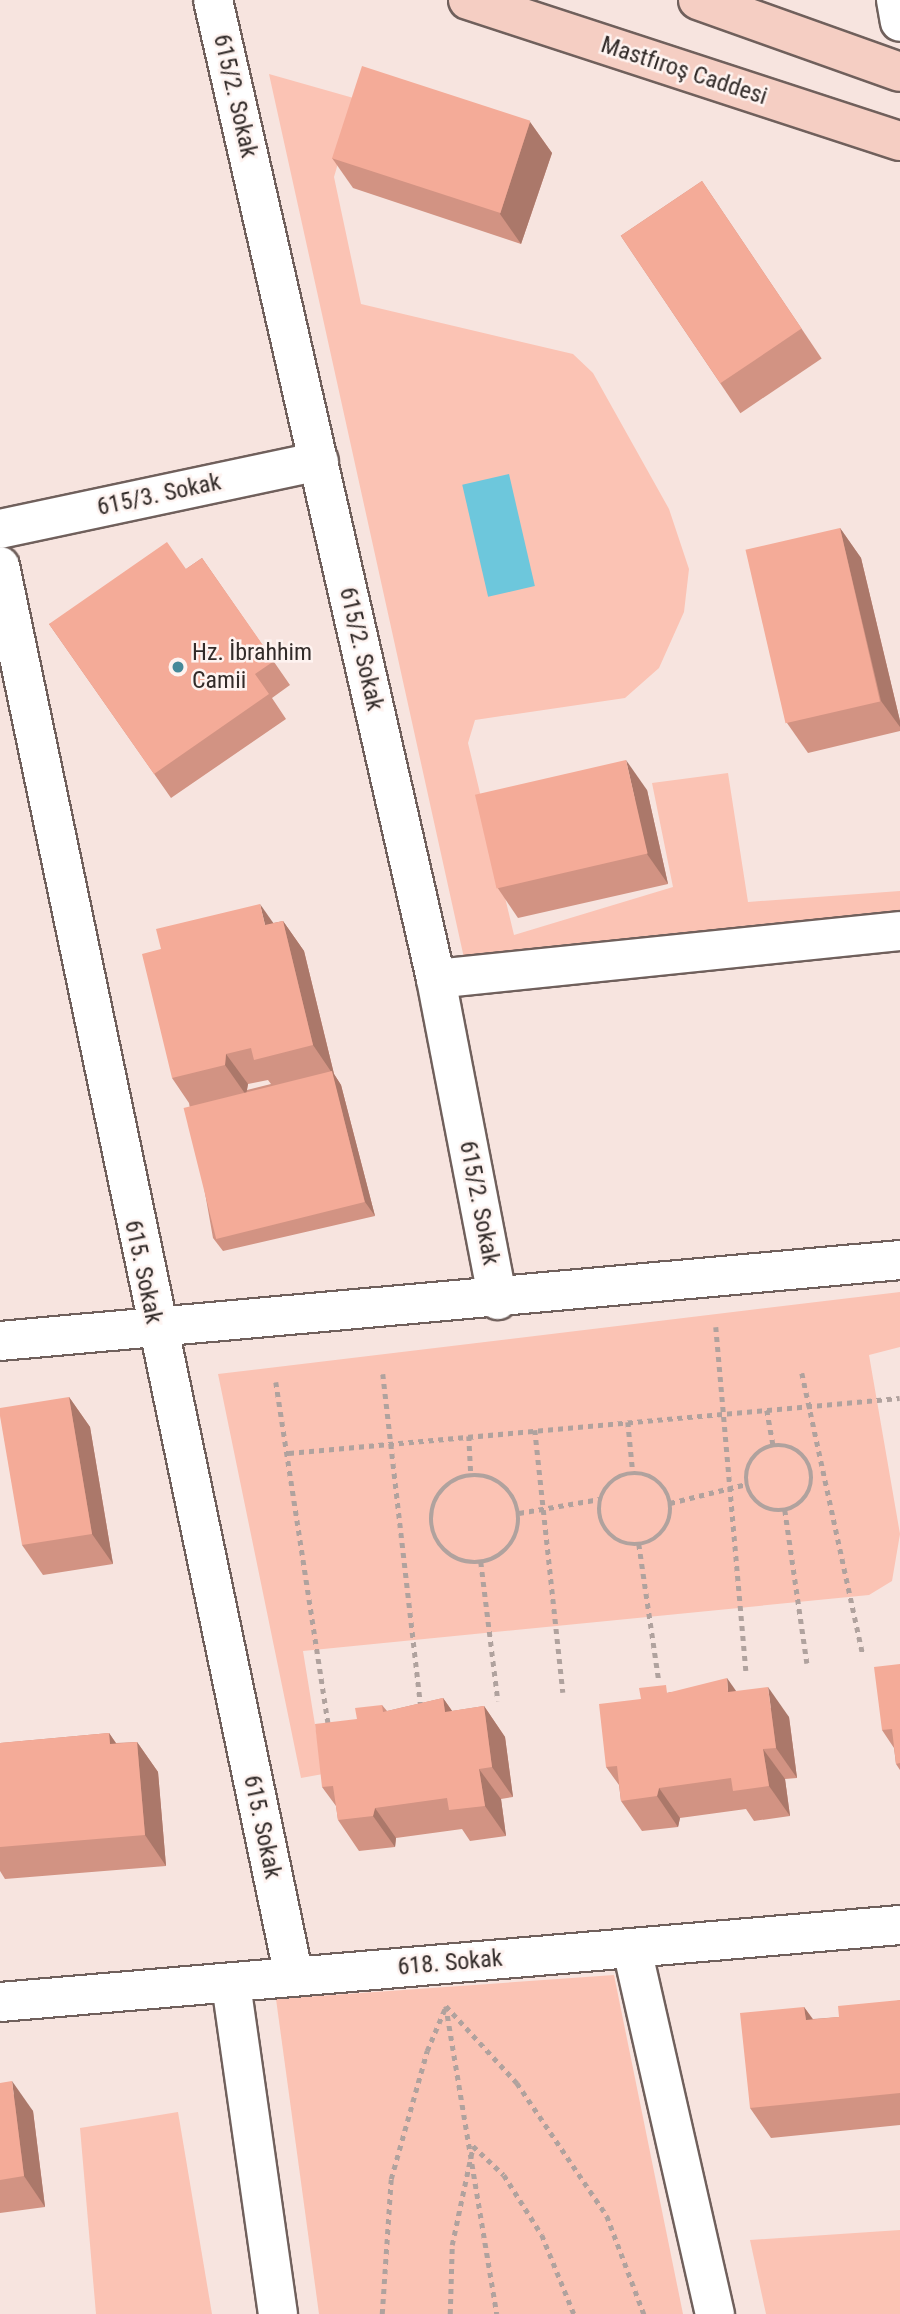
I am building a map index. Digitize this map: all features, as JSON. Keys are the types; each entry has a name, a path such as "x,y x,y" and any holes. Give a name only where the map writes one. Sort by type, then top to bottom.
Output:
{"main road":[{"name":"Mastfıroş Caddesi","path":"468,0 900,141"},
{"path":"698,0 900,72"}],"street":[{"name":"615/2. Sokak","path":"213,0 436,979 498,1300"},
{"path":"895,0 900,22"},
{"name":"615/3. Sokak","path":"0,529 318,461"},
{"name":"615. Sokak","path":"0,566 155,1330 294,1977"},
{"path":"436,979 900,931"},
{"path":"0,1341 498,1300 900,1260"},
{"name":"618. Sokak","path":"0,2002 900,1925"},
{"path":"632,1949 715,2314"},
{"path":"231,1984 278,2314"}],"path":[{"path":"716,1327 721,1414 746,1671"},
{"path":"802,1373 863,1656"},
{"path":"383,1374 422,1711"},
{"path":"276,1382 289,1453 328,1723"},
{"path":"289,1453 900,1398"},
{"path":"767,1410 773,1445"},
{"path":"628,1422 633,1473"},
{"path":"536,1430 563,1693"},
{"path":"469,1436 471,1476"},
{"path":"773,1445 795,1449 812,1475 807,1495 785,1510 761,1505 747,1484 753,1457 773,1445"},
{"path":"518,1513 600,1499 616,1478 633,1473 662,1485 670,1503 663,1531 639,1544 621,1542 605,1528 600,1499"},
{"path":"471,1476 506,1488 518,1513 513,1542 481,1562 447,1553 432,1528 443,1489 471,1476"},
{"path":"670,1503 747,1484"},
{"path":"785,1510 807,1663"},
{"path":"639,1544 659,1681"},
{"path":"481,1562 498,1701"},
{"path":"437,1964 473,2146 498,2314"},
{"path":"382,2314 391,2179 427,2051 446,2007"},
{"path":"446,2007 502,2065 565,2149 607,2216 644,2314"},
{"path":"450,2314 452,2245 473,2146"},
{"path":"473,2146 504,2175 542,2235 574,2314"}],"shaded area":[{"path":"269,74 357,99 334,177 361,304 573,354 593,373 669,509 689,569 684,612 659,668 625,698 475,720 468,743 514,935 673,887 652,783 728,773 748,902 900,891 900,916 464,958"},
{"path":"900,1292 900,1347 869,1355 900,1534 892,1581 869,1595 303,1651 323,1774 301,1778 218,1374"},
{"path":"614,1975 683,2314 319,2314 276,1999"},
{"path":"178,2112 212,2314 96,2314 80,2128"},
{"path":"900,2230 900,2314 766,2314 750,2240"}],"water":[{"path":"509,474 535,586 488,597 462,485"}],"building":[{"path":"362,66 530,121 500,213 332,158"},
{"path":"702,181 802,329 720,383 621,236"},
{"path":"840,528 880,701 786,723 745,550"},
{"name":"Hz. İbrahhim Camii","path":"167,542 186,569 202,558 274,661 255,674 269,694 154,774 49,624"},
{"path":"626,760 648,854 497,888 475,795"},
{"path":"260,904 265,925 283,921 313,1045 254,1060 251,1048 226,1054 225,1065 172,1078 142,954 161,949 156,929"},
{"path":"332,1071 365,1202 216,1239 184,1108"},
{"path":"69,1397 92,1534 22,1545 0,1408"},
{"path":"900,1664 900,1763 896,1764 892,1729 882,1730 874,1667"},
{"path":"727,1678 728,1692 768,1687 776,1748 763,1749 769,1786 733,1791 731,1778 659,1788 657,1796 621,1801 617,1766 606,1767 599,1704 641,1699 639,1688 666,1685 667,1693"},
{"path":"443,1698 445,1712 484,1706 492,1767 479,1769 485,1806 449,1810 447,1798 375,1808 373,1816 338,1820 333,1786 322,1787 315,1724 357,1719 355,1708 382,1705 383,1712"},
{"path":"109,1733 110,1744 137,1742 145,1835 0,1847 0,1743"},
{"path":"900,2000 900,2093 750,2108 740,2013 804,2007 806,2020 839,2017 838,2006"},
{"path":"12,2081 24,2176 0,2180 0,2083"}],"place":[{"name":"Hz. İbrahhim Camii","path":"178,667"}]}
